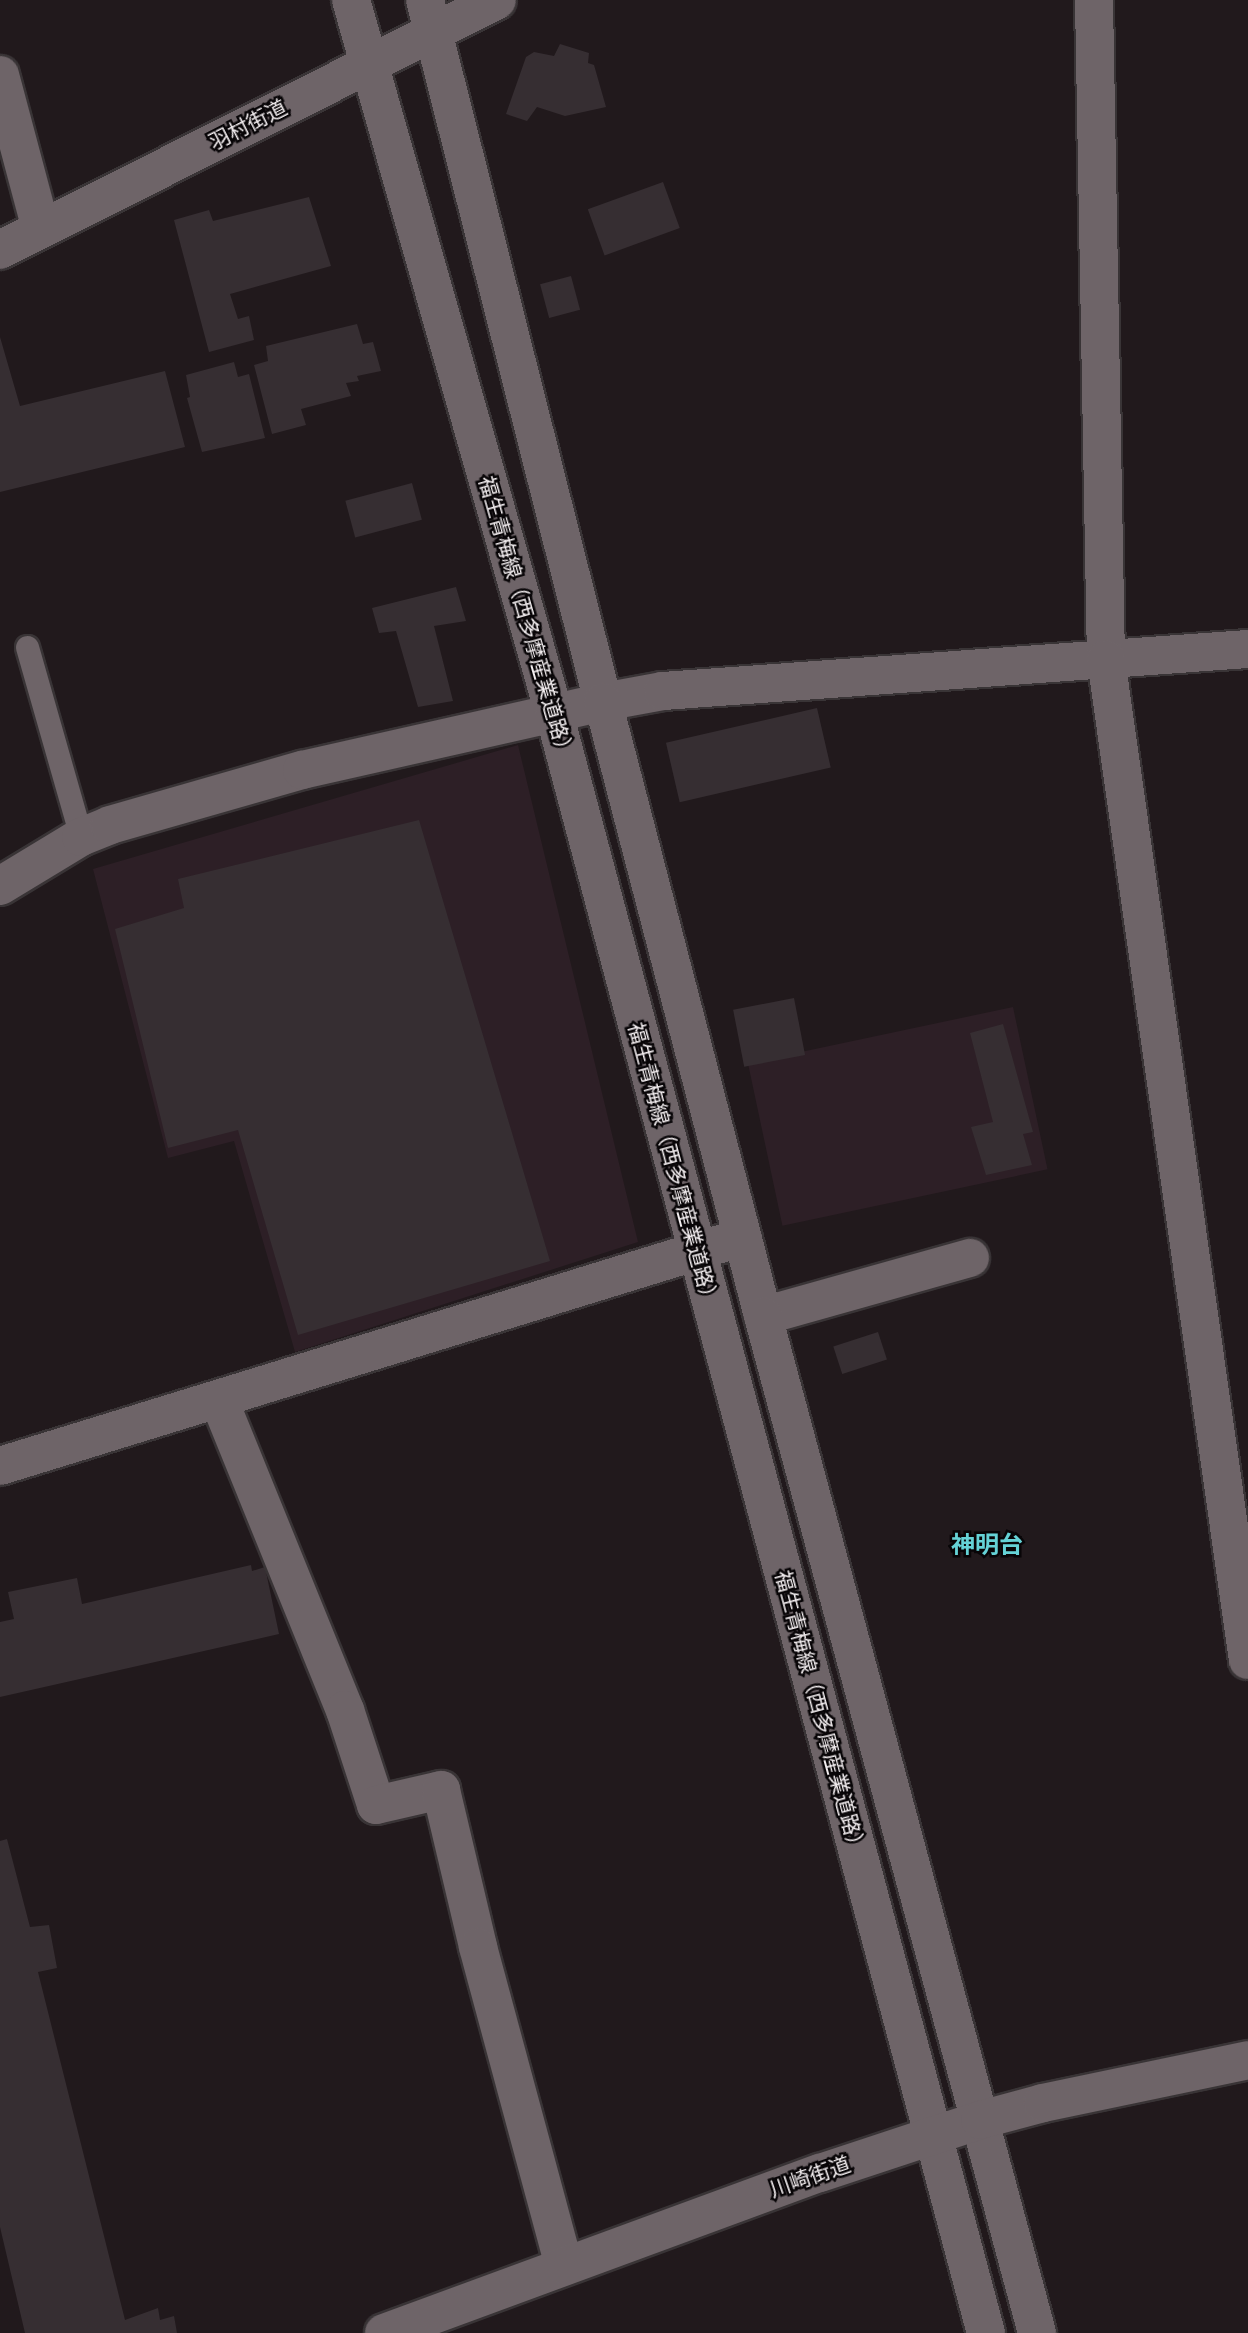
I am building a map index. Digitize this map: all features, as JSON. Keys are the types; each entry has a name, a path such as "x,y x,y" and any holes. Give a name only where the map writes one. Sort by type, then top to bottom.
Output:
{"street":[{"name":"福生青梅線（西多摩産業道路）","path":"351,0 554,713 986,2333"},
{"name":"羽村街道","path":"0,250 368,66 429,16 497,0"},
{"path":"1094,0 1106,659 1248,1660"},
{"path":"429,16 603,702 763,1315 1037,2333"},
{"path":"0,75 41,229"},
{"path":"0,886 81,837 110,825 302,770 603,702 663,691 1248,649"},
{"path":"0,1465 219,1400 743,1237"},
{"path":"763,1315 970,1258"},
{"path":"219,1400 345,1710 376,1805 441,1790 478,1947 564,2266"},
{"name":"川崎街道","path":"384,2333 820,2173 980,2120 1043,2103 1248,2060"}],"lane":[{"path":"27,647 81,837"}],"shaded area":[{"path":"518,745 638,1242 295,1352 234,1141 168,1158 93,869"},
{"path":"1013,1007 1048,1169 782,1226 748,1063"}],"building":[{"path":"560,44 589,53 588,63 594,65 606,107 565,116 537,107 527,121 506,114 526,57 534,52 554,56"},
{"path":"663,182 680,228 605,255 588,209"},
{"path":"309,197 331,266 230,294 238,319 249,316 254,340 209,352 174,220 209,210 213,221"},
{"path":"571,276 580,310 549,318 540,284"},
{"path":"357,324 363,344 373,342 381,371 357,376 359,381 346,383 351,396 301,409 306,425 272,434 254,365 268,361 266,346"},
{"path":"0,337 20,406 165,371 185,447 0,492"},
{"path":"234,362 238,377 249,374 265,438 202,452 187,398 190,397 186,375"},
{"path":"412,483 422,520 355,538 345,501"},
{"path":"456,587 466,621 434,626 453,701 418,707 396,631 379,633 372,608"},
{"path":"817,708 831,767 680,802 666,743"},
{"path":"419,820 550,1261 298,1335 238,1130 168,1148 115,929 184,908 178,879"},
{"path":"794,998 805,1055 744,1067 733,1010"},
{"path":"1003,1024 1033,1132 1023,1134 1032,1165 986,1175 971,1127 993,1122 970,1033"},
{"path":"878,1332 887,1360 842,1374 833,1347"},
{"path":"251,1565 252,1571 265,1567 279,1634 0,1697 0,1622 14,1619 8,1592 77,1578 82,1604"},
{"path":"7,1839 30,1927 49,1925 57,1968 38,1972 125,2320 158,2308 160,2320 174,2316 177,2333 25,2333 0,2227 0,1841"}],"district":[{"name":"神明台","path":"987,1546"}]}
